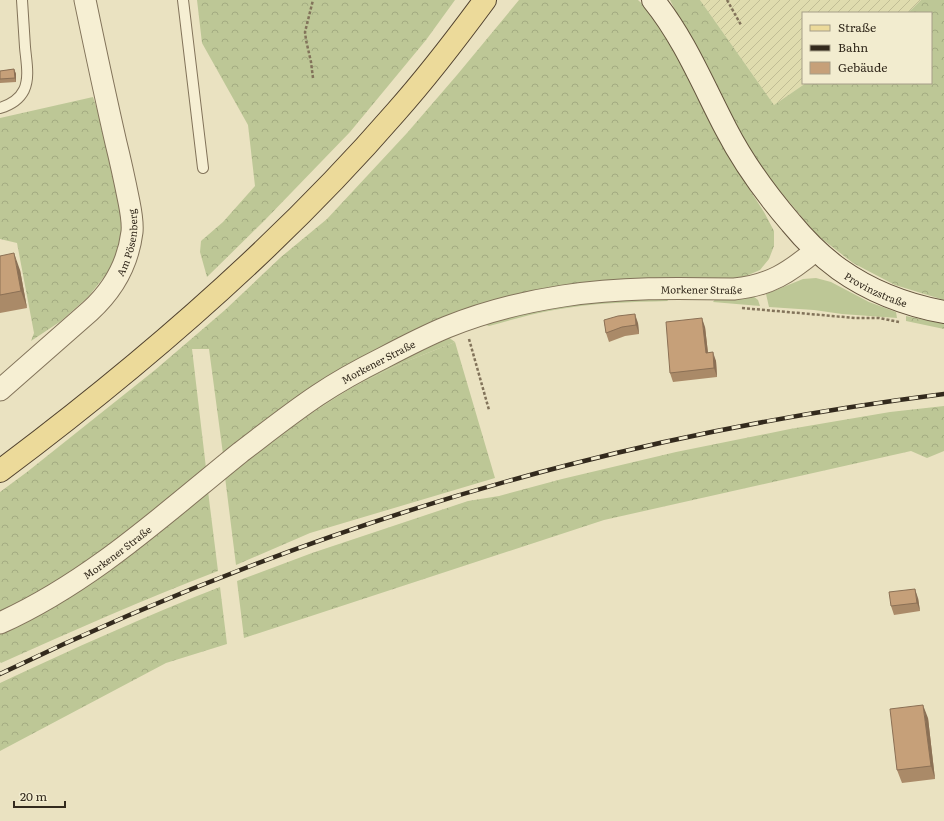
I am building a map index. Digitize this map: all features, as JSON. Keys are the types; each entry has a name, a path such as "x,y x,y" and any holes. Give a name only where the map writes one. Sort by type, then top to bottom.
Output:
{"main road":[{"name":"Provinzstraße","path":"653,0 669,22 690,57 726,130 752,173 801,235 832,264 849,276 879,292 918,307 944,312"},
{"path":"0,471 60,426 105,389 219,292 266,249 391,119 485,4"}],"street":[{"name":"Am Pösenberg","path":"0,390 103,298 122,269 130,245 132,223 126,186 84,0"},
{"name":"Morkener Straße","path":"0,623 49,598 111,557 240,453 319,394 354,373 438,331 463,321 490,313 558,296 608,290 652,288 747,288 781,276 816,250"}],"lane":[{"path":"0,108 10,105 15,101 20,96 26,83 27,67 22,0"},
{"path":"183,0 203,168"}],"path":[{"path":"313,0 305,32 313,78"},
{"path":"726,0 741,25"},
{"path":"735,308 764,309 855,318 879,318 901,322"},
{"path":"463,321 488,410"}],"shaded area":[{"path":"700,0 921,0 908,12 802,12 802,84 805,84 774,105"}],"green space":[{"path":"197,0 455,0 426,40 350,132 264,221 207,277 200,252 201,241 223,222 255,186 248,125 202,43"},
{"path":"519,0 638,0 650,11 670,39 721,139 774,231 774,246 769,259 760,270 746,276 729,280 495,301 223,454 209,349 192,349 206,468 84,565 23,602 0,612 0,492 155,370 225,310 281,257 327,219 407,133"},
{"path":"670,0 700,0 774,105 805,84 932,84 932,12 908,12 921,0 944,0 944,300 895,285 853,263 817,235 774,184 732,123"},
{"path":"93,97 105,133 123,209 120,257 88,297 61,321 31,341 34,333 17,243 0,239 0,118"},
{"path":"816,278 831,282 869,302 896,312 897,318 769,307 766,294 803,279"},
{"path":"753,296 758,300 760,306 713,302 716,298"},
{"path":"666,298 668,301 611,303 582,306 529,315 489,326 483,324 560,305 602,301"},
{"path":"906,316 944,324 944,329 906,321"},
{"path":"448,337 455,342 395,366 351,388 310,414 266,445 298,420 354,383"},
{"path":"455,342 495,478 310,533 236,565 225,477 266,445 310,414 351,388 395,366"},
{"path":"944,406 944,451 927,458 911,451 604,520 244,638 237,581 312,553 468,501 499,496 562,479 676,452 790,429 890,412"},
{"path":"208,491 218,571 136,604 1,663 0,662 0,632"},
{"path":"220,587 227,644 166,663 0,751 0,683 137,621"}],"building":[{"path":"14,69 15,78 0,79 0,71"},
{"path":"14,253 21,291 0,295 0,256"},
{"path":"635,314 636,325 622,327 606,333 604,320 618,316"},
{"path":"702,318 706,353 713,352 714,368 670,373 666,322"},
{"path":"915,589 917,603 891,606 889,592"},
{"path":"923,705 931,766 897,770 890,709"}],"railway":[{"path":"0,674 138,611 208,582 279,555 423,506 568,465 661,443 802,415 944,394"}]}
